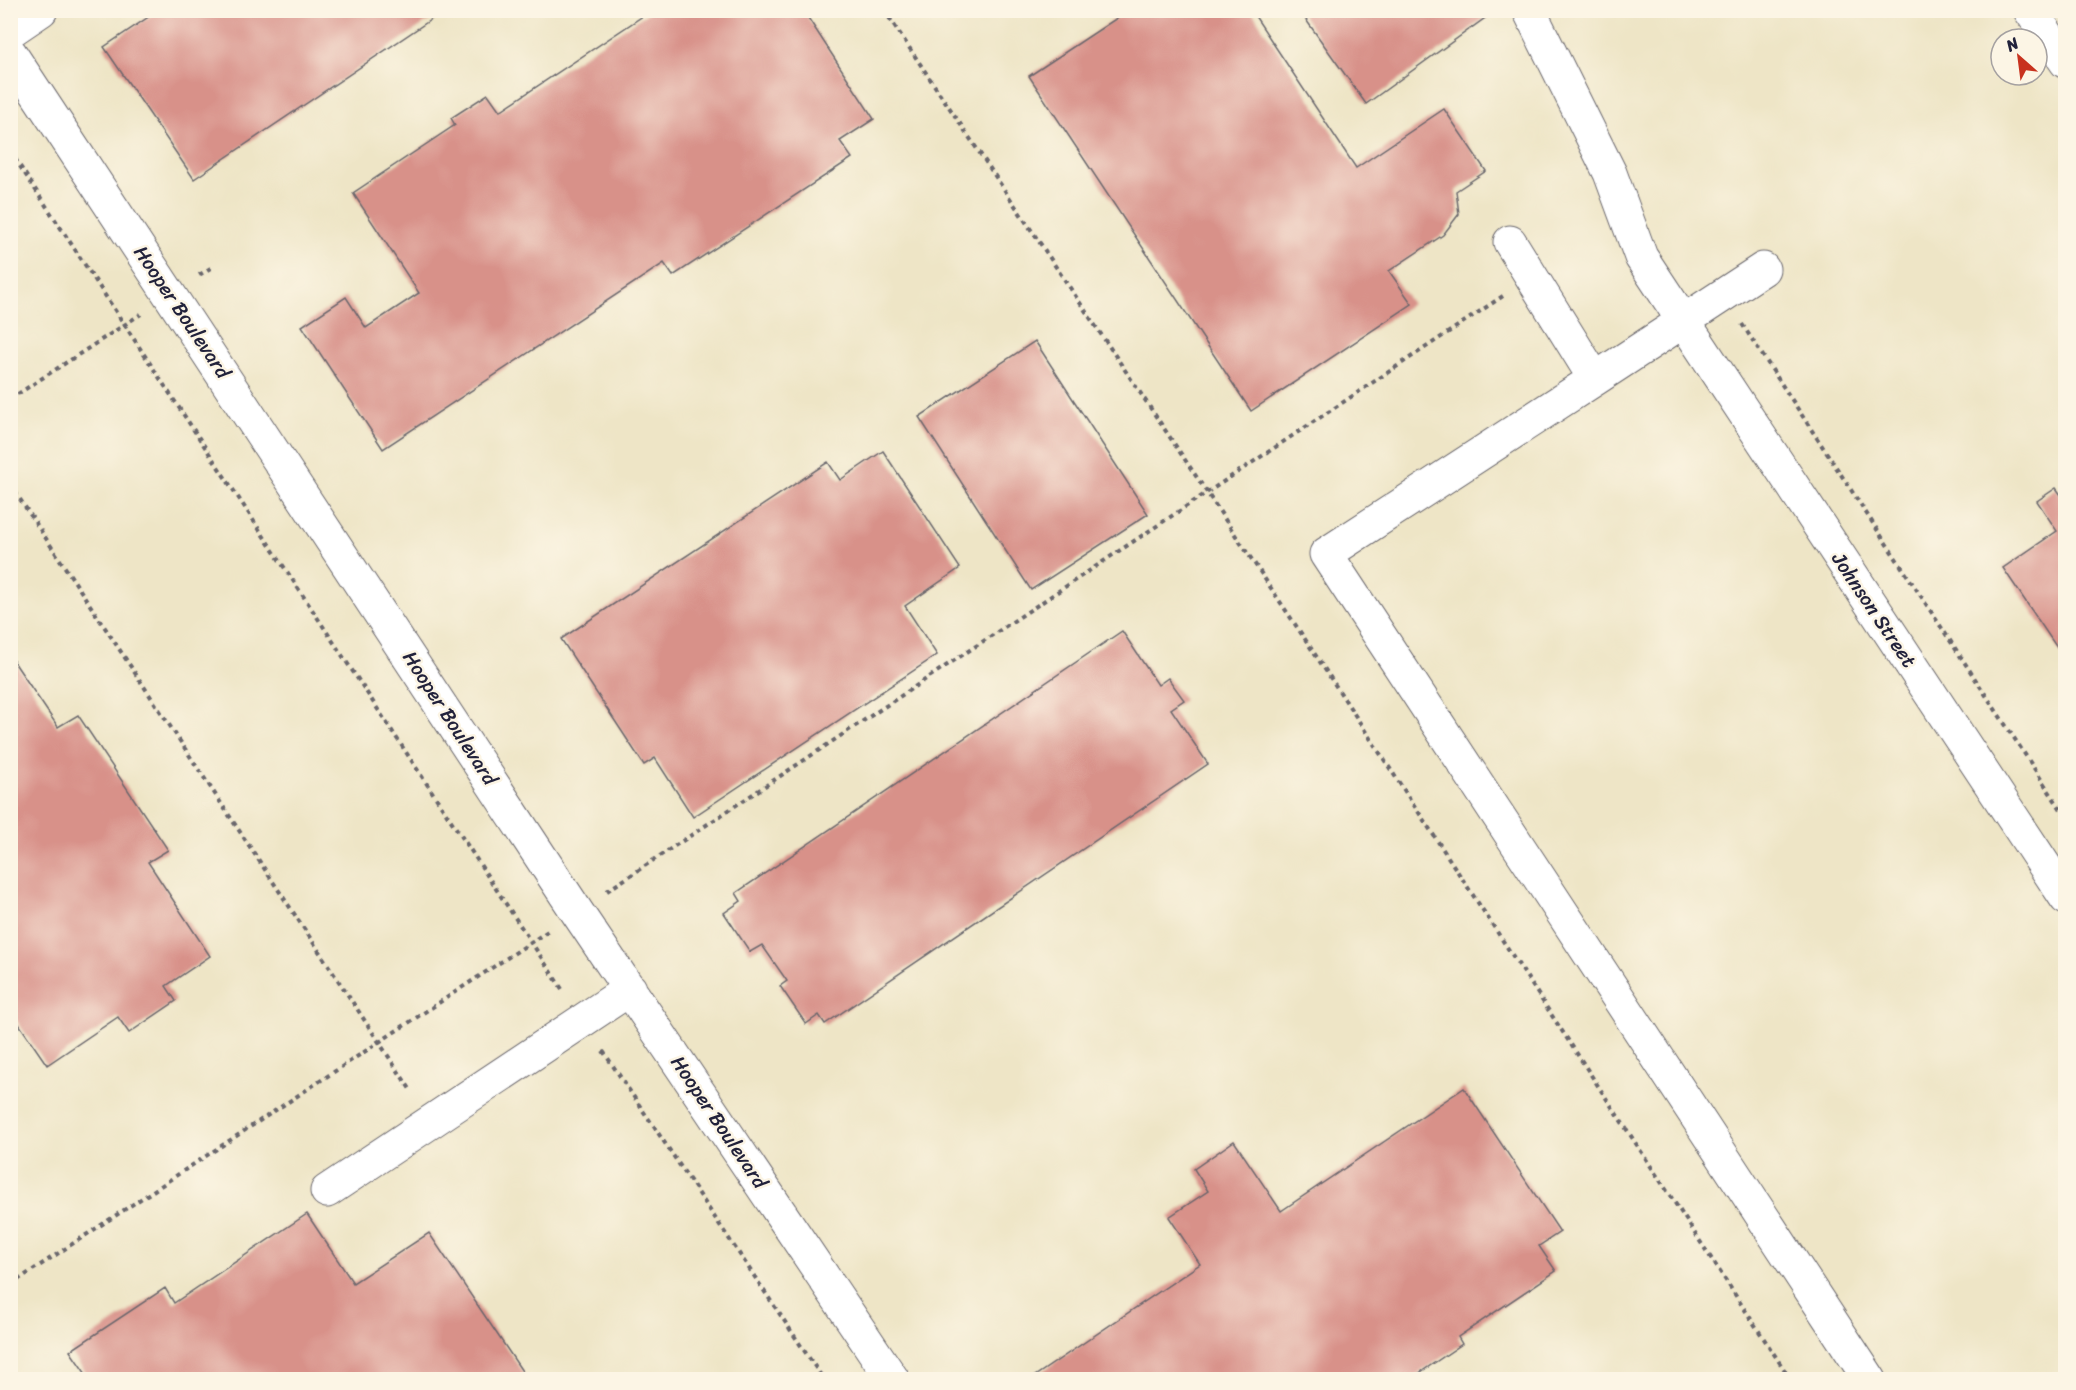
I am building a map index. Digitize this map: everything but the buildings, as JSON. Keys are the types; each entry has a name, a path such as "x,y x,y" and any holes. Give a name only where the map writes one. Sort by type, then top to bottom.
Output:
{"street":[{"path":"10,31 41,10"},
{"name":"Johnson Street","path":"1529,10 1610,173 1641,257 2066,898"},
{"path":"2030,10 2066,62"},
{"name":"Hooper Boulevard","path":"10,53 630,989 893,1380"},
{"path":"1510,242 1595,379"},
{"path":"1763,268 1326,554 1869,1380"},
{"path":"327,1191 630,989"}],"path":[{"path":"884,10 1206,492 1791,1380"},
{"path":"10,151 582,1020 824,1380"},
{"path":"199,275 214,266"},
{"path":"1723,295 2066,817"},
{"path":"607,892 1504,296"},
{"path":"10,399 146,310"},
{"path":"10,484 432,1121"},
{"path":"10,1286 556,925"}]}
